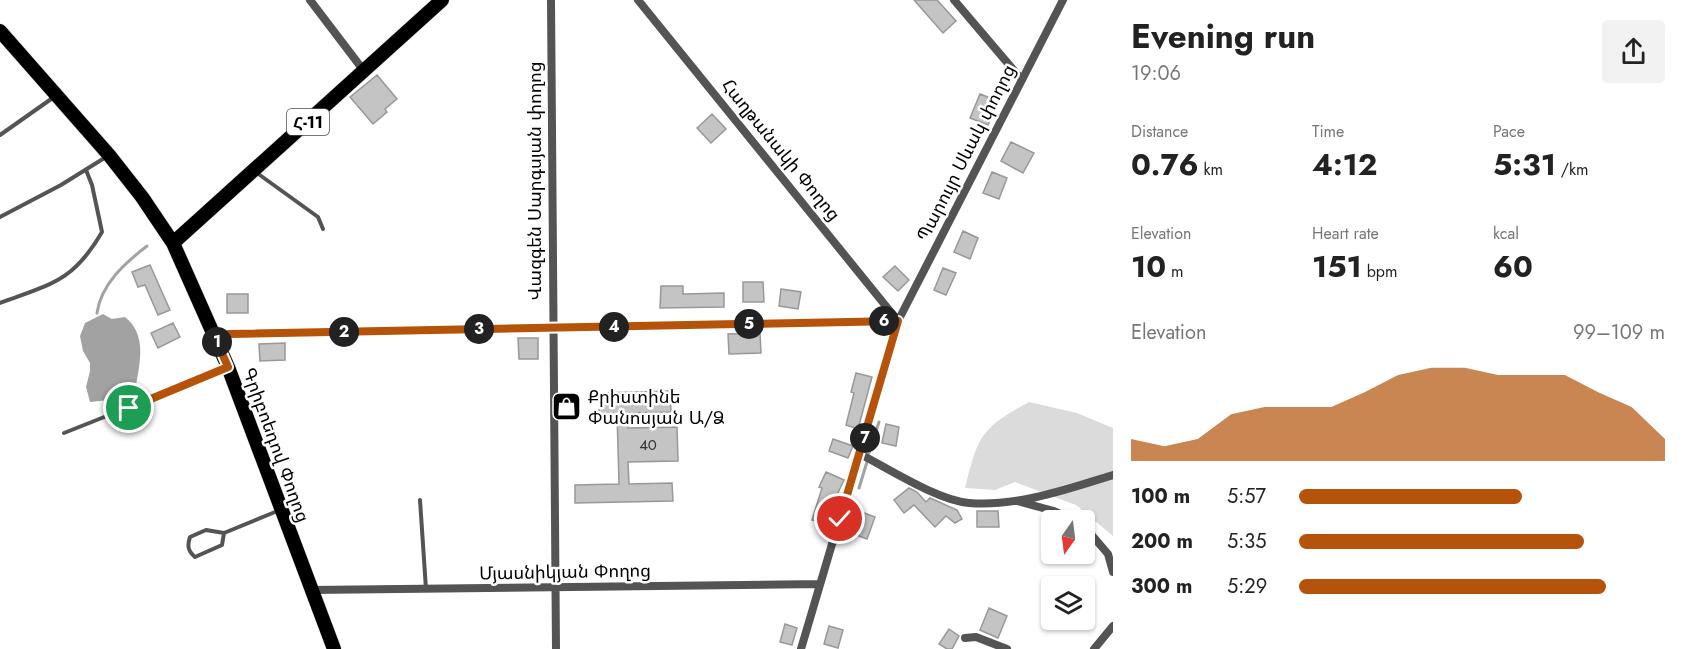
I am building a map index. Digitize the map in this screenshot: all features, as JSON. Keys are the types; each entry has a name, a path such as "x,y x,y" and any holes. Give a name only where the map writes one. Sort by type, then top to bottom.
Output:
{"main road":[{"name":"Հ-11","path":"173,243 442,0"},
{"name":"Գրիբոեդով Փողոց","path":"0,30 109,155 142,197 173,243 228,367 334,649"}],"street":[{"path":"310,0 364,71"},
{"name":"Վազգեն Սարգսյան փողոց","path":"551,0 556,649"},
{"name":"Հաղթանակի Փողոց","path":"638,0 898,321"},
{"path":"954,0 1022,80"},
{"name":"Պարույր Սևակ փողոց","path":"801,649 898,321 1063,0"},
{"path":"215,337 229,334 898,321"},
{"path":"860,454 948,498 969,503 1016,500 1113,475"},
{"path":"1016,500 1051,510"},
{"path":"1095,539 1108,554 1113,572"},
{"name":"Մյասնիկյան Փողոց","path":"311,590 555,589 820,584"},
{"path":"1094,649 1113,626"},
{"path":"965,638 976,638 1007,649"}],"lane":[{"path":"0,135 57,95"},
{"path":"0,217 109,155"},
{"path":"0,303 61,281 88,256 102,232 92,185 86,170"},
{"path":"254,170 318,217 323,230"},
{"path":"64,434 228,367"},
{"path":"420,500 426,589"},
{"path":"224,533 222,545 195,557 190,553 188,544 190,537 206,530 224,533 281,510"}],"shaded area":[{"path":"103,314 112,319 125,317 132,324 139,340 139,367 136,386 109,400 90,402 86,387 90,363 83,351 80,336 85,323"},
{"path":"1029,402 1077,413 1113,428 1113,536 1095,521 1095,510 1082,510 1076,505 1015,482 995,490 965,488 974,456 984,435 1013,411"}],"building":[{"path":"914,0 937,0 956,21 943,33"},
{"path":"377,75 397,99 373,124 350,97"},
{"path":"980,94 998,101 988,125 970,118"},
{"path":"712,114 726,129 711,143 697,128"},
{"path":"1011,142 1034,153 1023,173 1001,161"},
{"path":"992,172 1007,178 999,199 983,193"},
{"path":"963,231 978,238 970,259 954,252"},
{"path":"150,265 170,310 158,315 145,285 138,287 132,272"},
{"path":"895,266 909,280 898,291 883,277"},
{"path":"943,268 956,273 946,295 934,290"},
{"path":"743,282 763,282 764,302 743,302"},
{"path":"661,286 683,286 683,294 724,293 724,307 660,308"},
{"path":"781,289 801,292 798,309 779,306"},
{"path":"227,294 248,294 248,313 227,313"},
{"path":"173,323 180,337 158,348 151,333"},
{"path":"760,333 761,353 729,354 728,334"},
{"path":"518,338 538,338 538,359 519,359"},
{"path":"285,343 285,360 260,361 259,344"},
{"path":"856,373 872,377 858,429 846,425 854,393 851,392"},
{"path":"670,391 671,412 627,413 628,428 677,427 678,461 628,462 629,484 672,483 673,501 575,503 575,485 619,484 617,413 599,414 599,393"},
{"path":"886,424 899,427 896,446 882,443"},
{"path":"833,439 853,446 848,458 829,451"},
{"path":"826,472 844,480 828,524 812,520 822,488 819,487"},
{"path":"909,488 917,492 926,502 930,498 957,510 962,519 955,523 946,516 935,527 914,505 904,513 894,500"},
{"path":"859,511 875,517 867,539 851,533"},
{"path":"977,511 998,511 999,527 977,527"},
{"path":"989,608 1007,616 998,638 980,630"},
{"path":"785,624 797,628 792,645 780,642"},
{"path":"829,626 843,630 838,648 824,644"},
{"path":"949,629 959,636 952,649 939,644"}],"waterway":[{"path":"97,313 103,293 115,275 147,246"},
{"path":"869,453 879,422"},
{"path":"859,488 867,462"}],"place":[{"name":"Քրիստինե Փանոսյան Ա/Ձ","path":"567,407"}],"route":[{"path":"129,408 228,367 215,337 229,334 898,321 840,519"}]}
